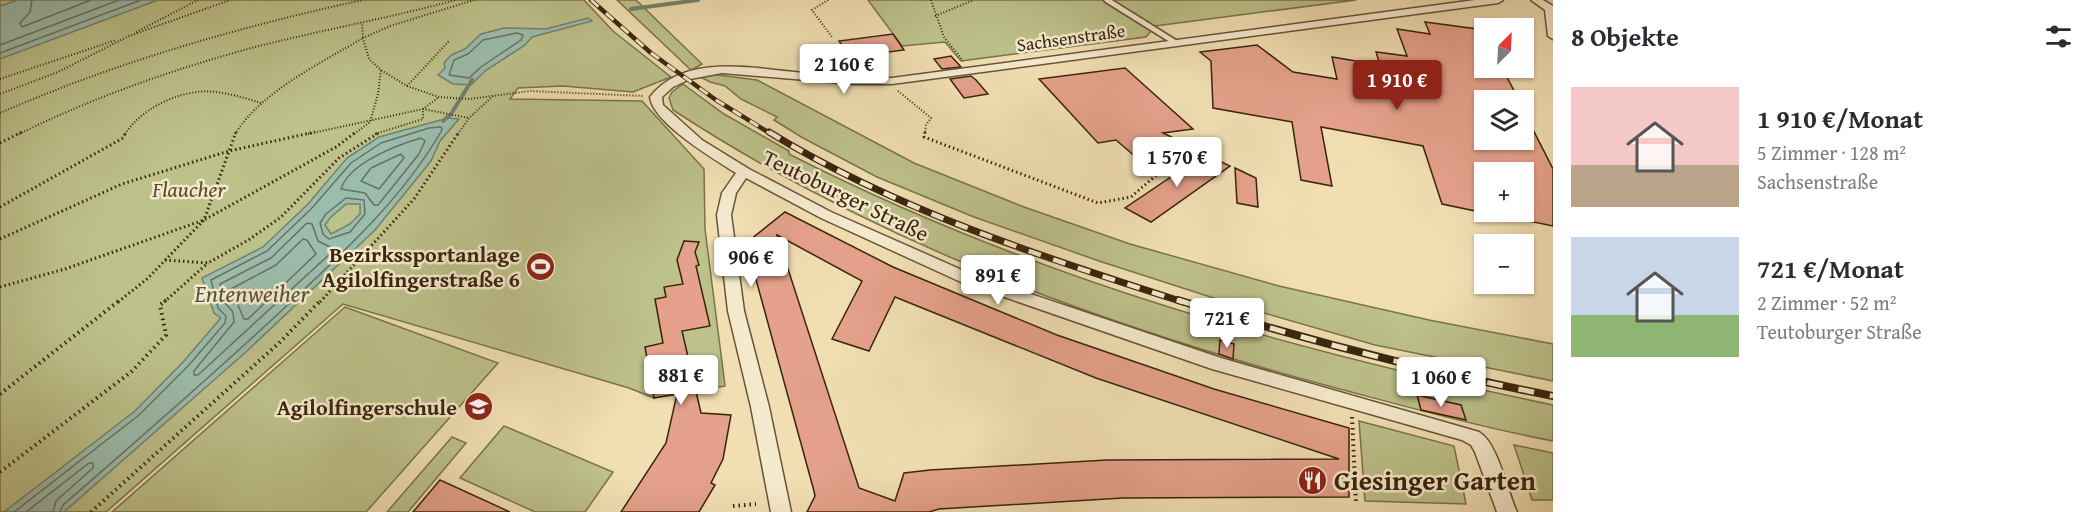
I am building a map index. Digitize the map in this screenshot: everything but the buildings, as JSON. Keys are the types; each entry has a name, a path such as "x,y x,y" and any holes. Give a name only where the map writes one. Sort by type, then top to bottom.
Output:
{"street":[{"name":"Sachsenstraße","path":"656,97 670,83 703,71 722,70 854,81 892,81 1498,0"},
{"path":"1536,0 1550,9 1553,36"},
{"name":"Teutoburger Straße","path":"656,97 657,106 697,143 744,172 826,215 976,281 1218,364 1466,434 1478,440 1483,448 1499,498 1507,512"},
{"path":"744,172 729,193 724,215 736,311 760,407 781,512"}],"lane":[{"path":"1107,0 1176,43"}],"path":[{"path":"0,94 58,72 198,0"},
{"path":"0,79 230,0"},
{"path":"0,113 99,74 179,48 293,14 363,0"},
{"path":"0,143 74,107 167,73 231,54 456,0"},
{"path":"0,394 147,279 204,220 236,132 261,103 315,66 363,38 390,26 474,0"},
{"path":"828,0 812,10 832,37"},
{"path":"931,0 944,37 970,70"},
{"path":"935,16 974,0"},
{"path":"362,24 369,59 381,70 407,86 439,97 470,99 494,95 564,92 656,97"},
{"path":"407,86 450,40"},
{"path":"0,287 65,269 204,220 336,147 370,122 378,94 381,70"},
{"path":"892,81 892,86 931,118 926,125 924,137 1098,203 1131,197 1161,171"},
{"path":"0,207 123,138 134,120 155,106 197,92 239,96 261,103"},
{"path":"91,512 279,343 350,271 414,199 469,118 494,95"},
{"path":"0,239 122,184 229,151 423,109 439,97"},
{"path":"423,109 469,118"},
{"path":"0,472 131,372 166,335 160,305 208,263 250,240 281,217 339,158 375,134 423,119 423,109"},
{"path":"165,261 208,263"},
{"path":"1352,415 1356,503"},
{"path":"733,507 756,504"}],"green space":[{"name":"Flaucher","path":"0,0 584,0 613,31 671,77 633,92 563,86 518,88 510,99 642,101 704,169 705,229 725,386 654,398 629,388 343,304 106,512 0,512"},
{"path":"617,0 636,0 702,64 691,70"},
{"path":"868,0 1356,0 1155,26 1146,37 961,61 945,42 902,46"},
{"path":"710,74 757,80 914,163 1024,207 1130,244 1279,286 1429,320 1553,344 1553,381 1375,345 1226,302 974,217 877,177 803,138 774,120 777,117 741,99 725,86 699,76"},
{"path":"683,84 724,114 789,151 789,154 880,198 1067,273 1259,334 1356,360 1553,405 1553,441 1444,416 1249,364 1078,308 993,275 910,240 829,200 750,157 673,110 669,98 672,92"},
{"path":"345,307 498,363 366,512 112,512"},
{"path":"1359,421 1454,446 1466,504 1365,501"},
{"path":"504,426 613,472 585,512 535,512 460,478"},
{"path":"452,437 466,443 408,512 387,512"},
{"path":"1514,445 1553,453 1553,500 1532,500"}],"water":[{"path":"18,0 158,0 0,59 0,6"},
{"path":"588,18 592,21 532,37 525,45 485,71 471,85 453,84 438,75 445,68 444,63 451,55 465,49 481,34 504,28 546,29"},
{"name":"Entenweiher","path":"448,118 459,119 440,141 431,161 375,230 247,351 64,512 4,512 135,411 184,361 221,318 214,313 202,278 263,247 308,204 347,158 379,137","holes":["346,204 360,204 360,214 350,224 331,234 325,225 330,218"]}],"waterway":[{"path":"631,9 698,0"},
{"path":"443,121 451,114 472,80"}],"railway":[{"path":"591,0 651,53 716,100 771,134"},
{"path":"769,132 817,160 919,208 1024,249 1183,302"},
{"path":"1178,300 1364,353 1553,396"}],"place":[{"name":"Bezirkssportanlage Agilolfingerstraße 6","path":"541,267"},
{"name":"Agilolfingerschule","path":"478,407"},
{"name":"Giesinger Garten","path":"1313,481"}]}
